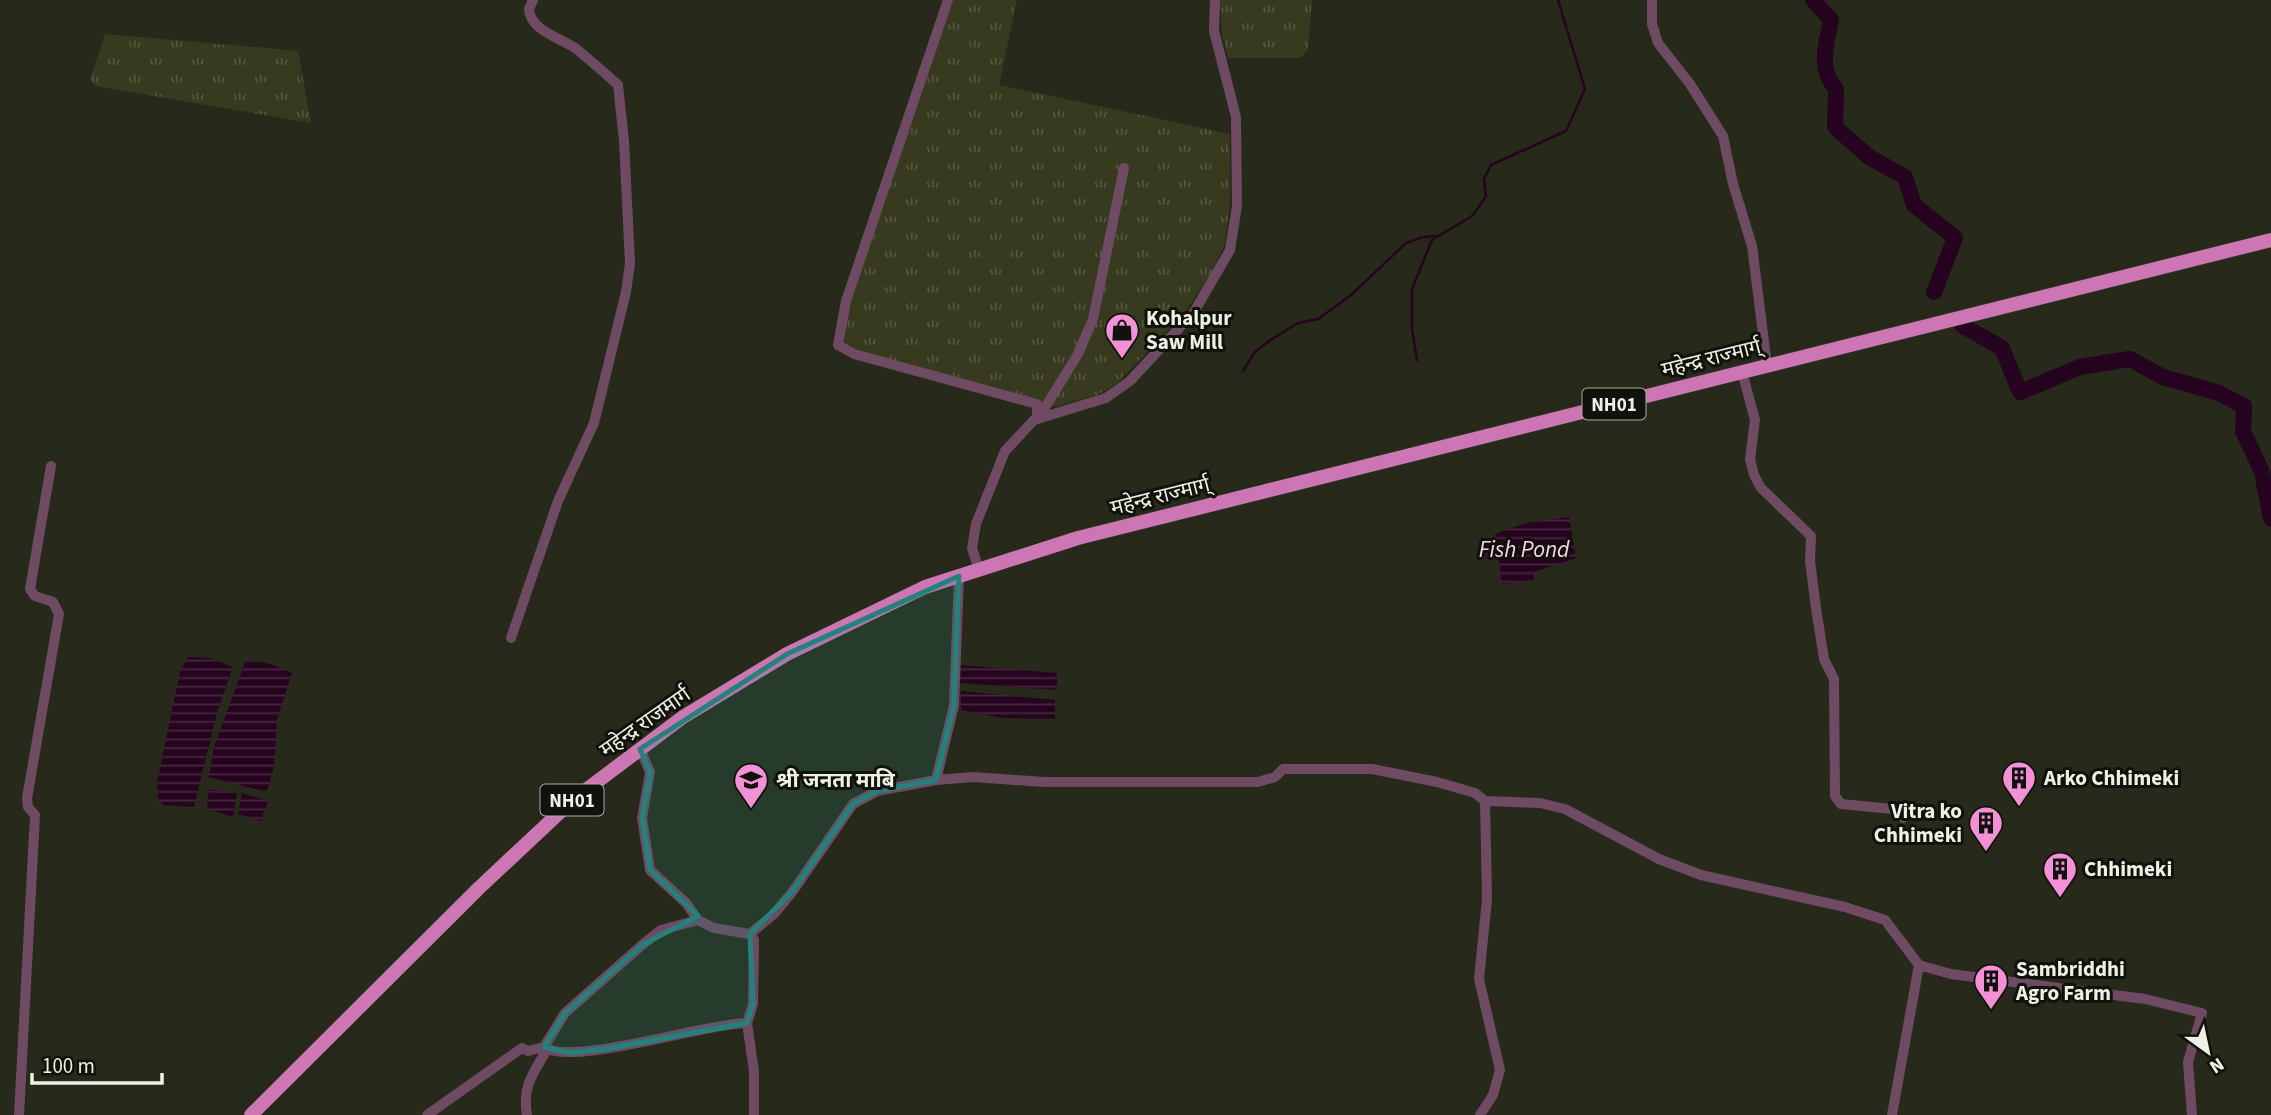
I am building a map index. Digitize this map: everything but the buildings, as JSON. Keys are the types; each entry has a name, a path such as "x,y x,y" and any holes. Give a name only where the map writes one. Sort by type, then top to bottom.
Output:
{"highway":[{"name":"महेन्द्र राज्मार्ग्","path":"959,576 1091,534 2271,240"},
{"name":"महेन्द्र राजमार्ग","path":"251,1115 574,799 683,718 787,654 925,587 959,576"}],"street":[{"path":"511,638 568,474 594,423 612,341 621,316 630,262 624,141 618,85 577,49 552,36 532,20 529,9 533,0"},
{"path":"948,0 846,301 838,345 854,355 1037,404 1037,419"},
{"path":"1037,419 1106,398 1130,381 1194,312 1230,250 1237,206 1236,117 1214,31 1215,0"},
{"path":"1653,0 1652,24 1658,43 1690,83 1723,136 1733,184 1749,227 1767,366"},
{"path":"979,570 972,548 981,511 1005,451 1037,419 1078,354 1093,319 1124,168"},
{"path":"1742,372 1755,420 1750,459 1754,475 1761,488 1811,536 1810,561 1815,608 1824,659 1834,679 1835,796 1841,804 1893,808 1903,818"},
{"path":"19,1115 35,815 28,807 27,799 59,614 53,602 35,596 30,589 51,466"},
{"path":"936,780 954,705 959,576"},
{"path":"640,749 650,772 642,818 650,870 686,903 698,920 714,928 750,934 754,940 753,1004 747,1023 754,1071 754,1115"},
{"path":"750,934 774,914 793,891 853,804 877,791 936,780 973,777 1044,782 1258,782 1275,777 1283,769 1372,769 1475,793 1485,801 1540,803 1565,808 1659,859 1701,875 1845,907 1885,920 1919,965 1951,974 2145,999 2203,1013 2188,1062 2192,1115"},
{"path":"1480,1115 1493,1096 1500,1070 1479,979 1487,899 1485,801"},
{"path":"527,1115 524,1097 527,1085 545,1053 544,1048 565,1013 661,930 698,920"},
{"path":"1892,1115 1919,965"},
{"path":"427,1115 522,1048 528,1051 544,1048 550,1052 570,1053 606,1049 702,1028 747,1023"}],"highlighted area":[{"path":"959,576 954,705 936,780 877,791 853,804 793,891 750,934 753,1004 747,1023 606,1049 570,1053 544,1047 565,1013 642,945 698,916 650,870 642,818 650,772 640,749 787,654"}],"green space":[{"path":"953,0 1017,0 999,85 1230,134 1230,202 1225,243 1211,274 1182,316 1116,384 1097,395 1054,407 858,353 845,346 845,323 857,280"},
{"path":"1220,0 1312,0 1308,49 1300,58 1228,58 1222,35"},
{"path":"105,34 298,51 311,123 95,86 90,79"}],"water":[{"name":"Fish Pond","path":"1569,517 1576,558 1534,572 1534,580 1502,584 1495,534 1526,523"},
{"path":"188,657 210,658 233,667 217,712 194,807 164,805 158,800 157,782 180,672"},
{"path":"246,660 271,664 292,673 277,719 274,766 267,792 209,777 214,747"},
{"path":"961,665 1057,673 1057,690 960,683"},
{"path":"961,691 1055,700 1055,719 1002,718 961,710"},
{"path":"209,789 237,793 233,817 207,809"},
{"path":"242,793 268,801 261,821 238,814"}],"waterway":[{"path":"1417,360 1412,329 1412,289 1432,240 1472,216 1486,196 1484,179 1491,165 1566,131 1585,89 1558,0"},
{"path":"1813,0 1831,20 1825,65 1830,81 1836,89 1835,127 1869,157 1905,177 1914,205 1955,238 1934,292"},
{"path":"1243,371 1255,352 1298,323 1318,319 1350,296 1406,243 1436,236"},
{"path":"1963,326 2002,348 2020,392 2080,367 2130,359 2163,377 2219,393 2244,406 2243,431 2262,472 2271,519"}],"place":[{"name":"Kohalpur Saw Mill","path":"1122,360"},
{"name":"Arko Chhimeki","path":"2019,808"},
{"name":"श्री जनता माबि","path":"751,810"},
{"name":"Vitra ko Chhimeki","path":"1986,853"},
{"name":"Chhimeki","path":"2060,899"},
{"name":"Sambriddhi Agro Farm","path":"1991,1011"}]}
